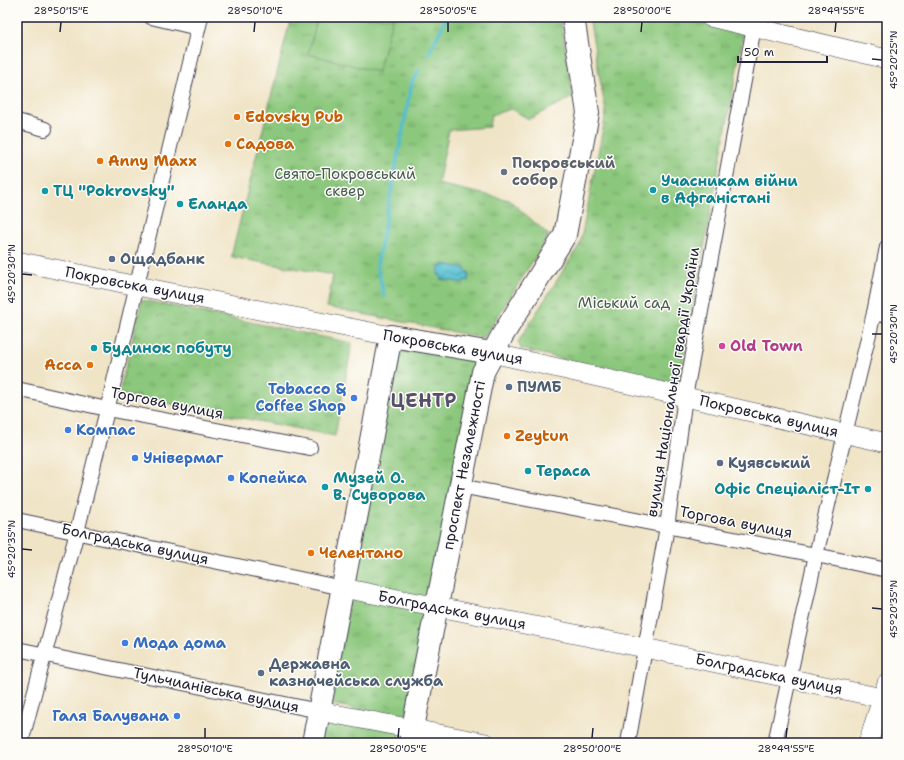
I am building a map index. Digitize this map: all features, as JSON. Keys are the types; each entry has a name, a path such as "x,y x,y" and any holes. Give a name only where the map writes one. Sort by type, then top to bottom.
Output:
{"main road":[{"name":"проспект Незалежності","path":"411,736 483,372 492,353 565,235 588,113 573,17"},
{"path":"710,17 759,25 887,59"},
{"name":"Покровська вулиця","path":"17,261 391,336 510,356 887,443"},
{"path":"313,743 391,336"},
{"name":"Болградська вулиця","path":"343,588 436,608 645,648 789,678 885,693"},
{"path":"868,743 885,693"},
{"name":"Тульчианівська вулиця","path":"319,711 411,736 486,743"}],"street":[{"path":"21,743 77,532 200,22 151,17"},
{"name":"вулиця Національної гвардії України","path":"628,743 667,527 685,397 759,25"},
{"path":"17,121 45,129"},
{"path":"774,743 845,434 880,314 887,247"},
{"name":"Торгова вулиця","path":"17,389 310,448"},
{"name":"Торгова вулиця","path":"460,486 887,570"},
{"name":"Болградська вулиця","path":"17,520 343,588"},
{"name":"Тульчианівська вулиця","path":"17,649 319,711"}],"green space":[{"name":"Свято-Покровський сквер","path":"291,17 560,17 573,97 529,119 511,109 491,115 489,127 449,130 438,184 509,200 549,235 484,338 327,307 333,275 231,257"},
{"path":"318,17 393,17 378,72 308,54"},
{"name":"Міський сад","path":"589,17 675,17 741,31 743,35 679,384 676,386 521,349 518,342 580,244 606,113"},
{"path":"142,300 352,343 335,436 119,394"},
{"path":"398,346 479,360 406,718 330,704"},
{"path":"324,718 399,731 399,743 316,743"}],"water":[{"path":"443,264 466,268 465,271 469,272 468,281 464,280 464,283 440,279 441,276 438,275 439,266 443,267"}],"waterway":[{"path":"428,55 447,17"},
{"path":"384,296 377,265 412,82 419,71"}],"place":[{"name":"Edovsky Pub","path":"237,117"},
{"name":"Садова","path":"228,144"},
{"name":"Anny Maxx","path":"100,161"},
{"name":"Покровський собор","path":"504,172"},
{"name":"Учасникам війни в Афганістані","path":"653,190"},
{"name":"ТЦ \"Pokrovsky\"","path":"45,191"},
{"name":"Еланда","path":"180,204"},
{"name":"Ощадбанк","path":"112,259"},
{"name":"Old Town","path":"722,346"},
{"name":"Будинок побуту","path":"94,348"},
{"name":"Acca","path":"90,365"},
{"name":"ПУМБ","path":"509,387"},
{"name":"Tobacco & Coffee Shop","path":"354,398"},
{"name":"Компас","path":"68,430"},
{"name":"Zeytun","path":"507,436"},
{"name":"Універмаг","path":"135,458"},
{"name":"Куявський","path":"720,463"},
{"name":"Тераса","path":"528,471"},
{"name":"Копейка","path":"231,478"},
{"name":"Музей О. В. Суворова","path":"325,487"},
{"name":"Офіс Спеціаліст-Іт","path":"868,489"},
{"name":"Челентано","path":"311,553"},
{"name":"Мода дома","path":"125,643"},
{"name":"Державна казначейська служба","path":"261,673"},
{"name":"Галя Балувана","path":"177,716"}],"district":[{"name":"ЦЕНТР","path":"424,400"}]}
